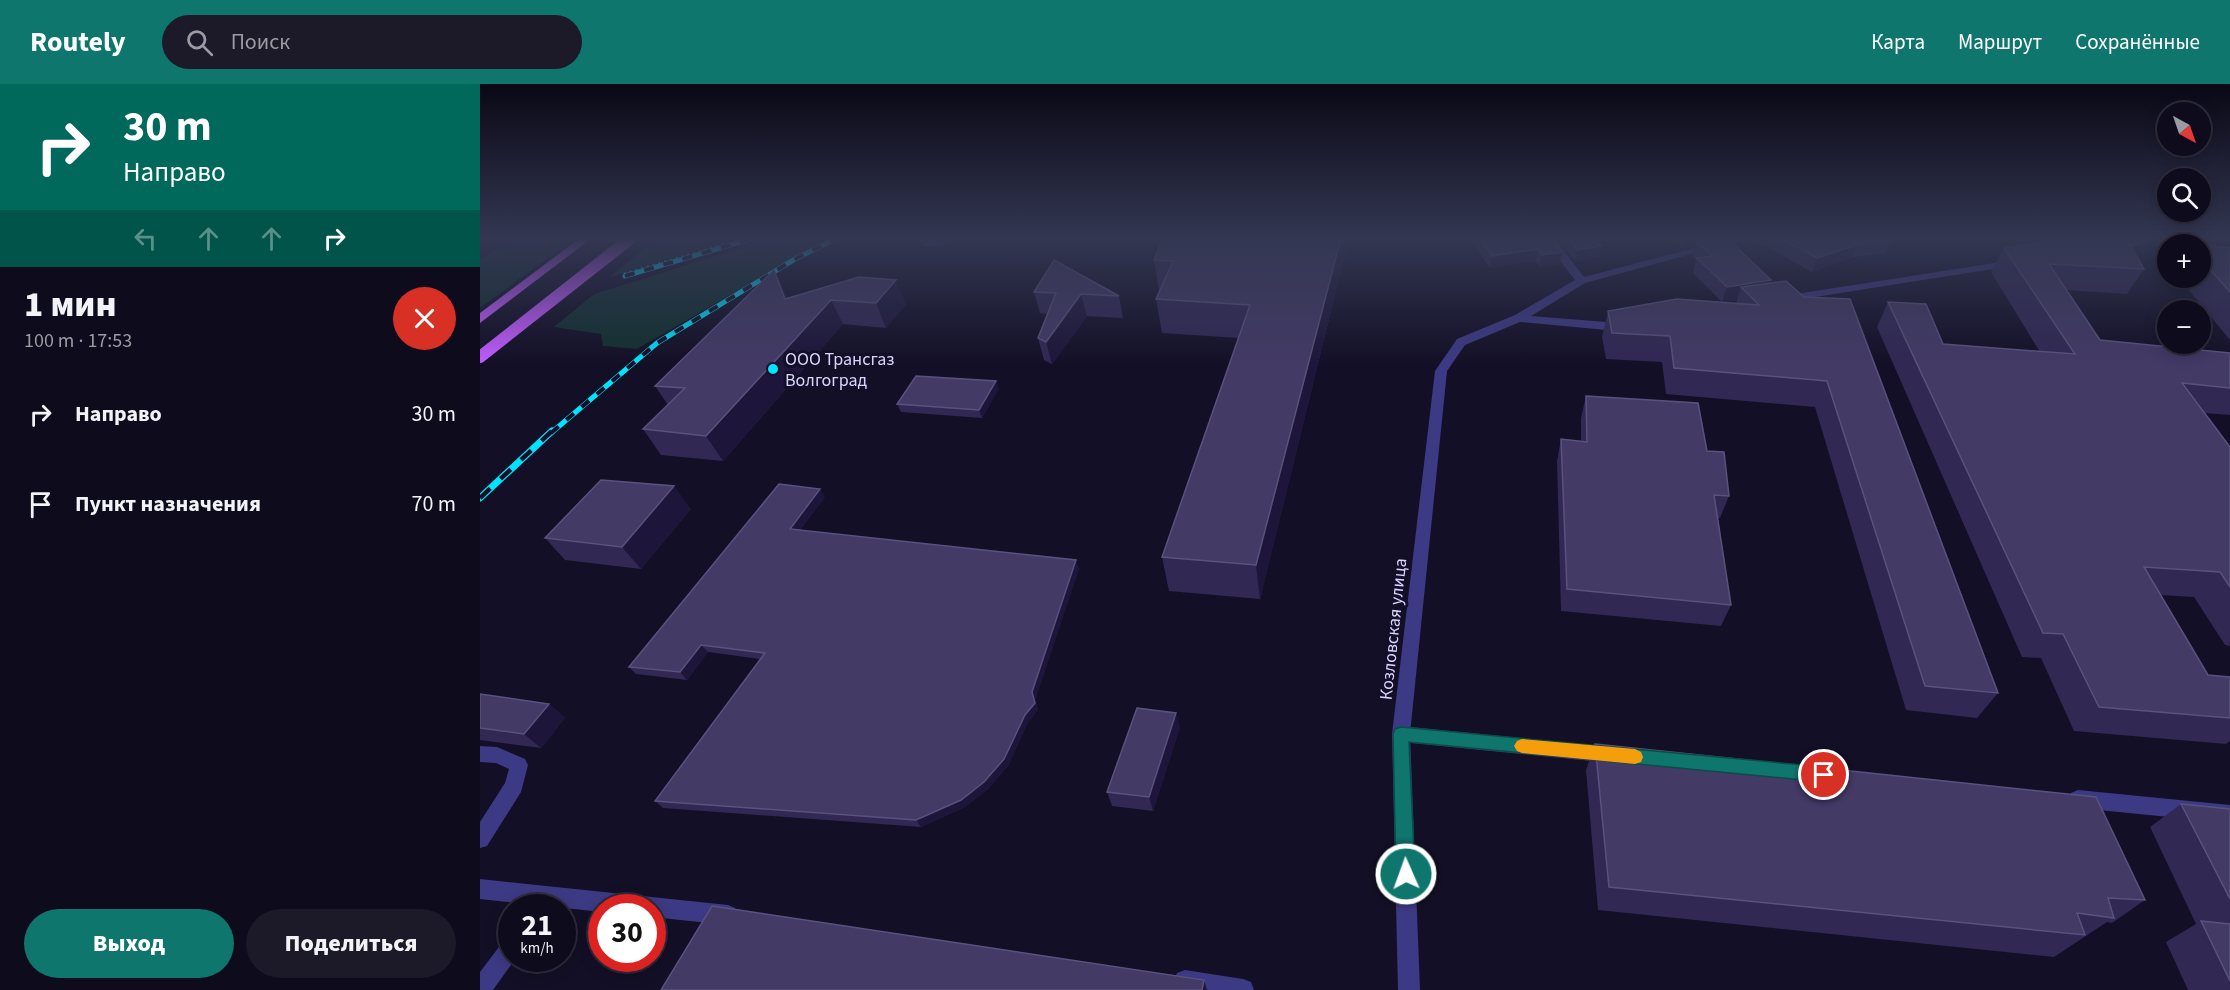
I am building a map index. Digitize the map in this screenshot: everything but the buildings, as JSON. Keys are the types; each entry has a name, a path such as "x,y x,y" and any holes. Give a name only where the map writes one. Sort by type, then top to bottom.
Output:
{"main road":[{"path":"480,319 531,280"},
{"path":"480,357 577,280"}],"street":[{"path":"1770,301 1902,280"},
{"name":"Козловская улица","path":"1409,990 1401,734 1441,371 1461,342 1519,318 1581,281"},
{"path":"1519,318 1607,326 1630,323"},
{"path":"1401,734 1635,757"},
{"path":"480,754 497,754 519,765 514,786 480,839"},
{"path":"2063,798 2230,814"},
{"path":"480,889 504,894"},
{"path":"576,904 742,917"},
{"path":"480,990 498,965"},
{"path":"1161,978 1243,990"}],"green space":[{"path":"480,280 518,280 480,308"},
{"path":"638,280 755,280 637,349 603,346 601,334 554,327 594,294"}],"railway":[{"path":"551,433 657,343 760,280"},
{"path":"480,498 552,431"}],"slow traffic":[{"path":"1522,746 1635,757"}],"place":[{"name":"ООО Трансгаз Волгоград","path":"773,369"}],"route":[{"path":"1406,874 1401,734 1824,775"}]}
